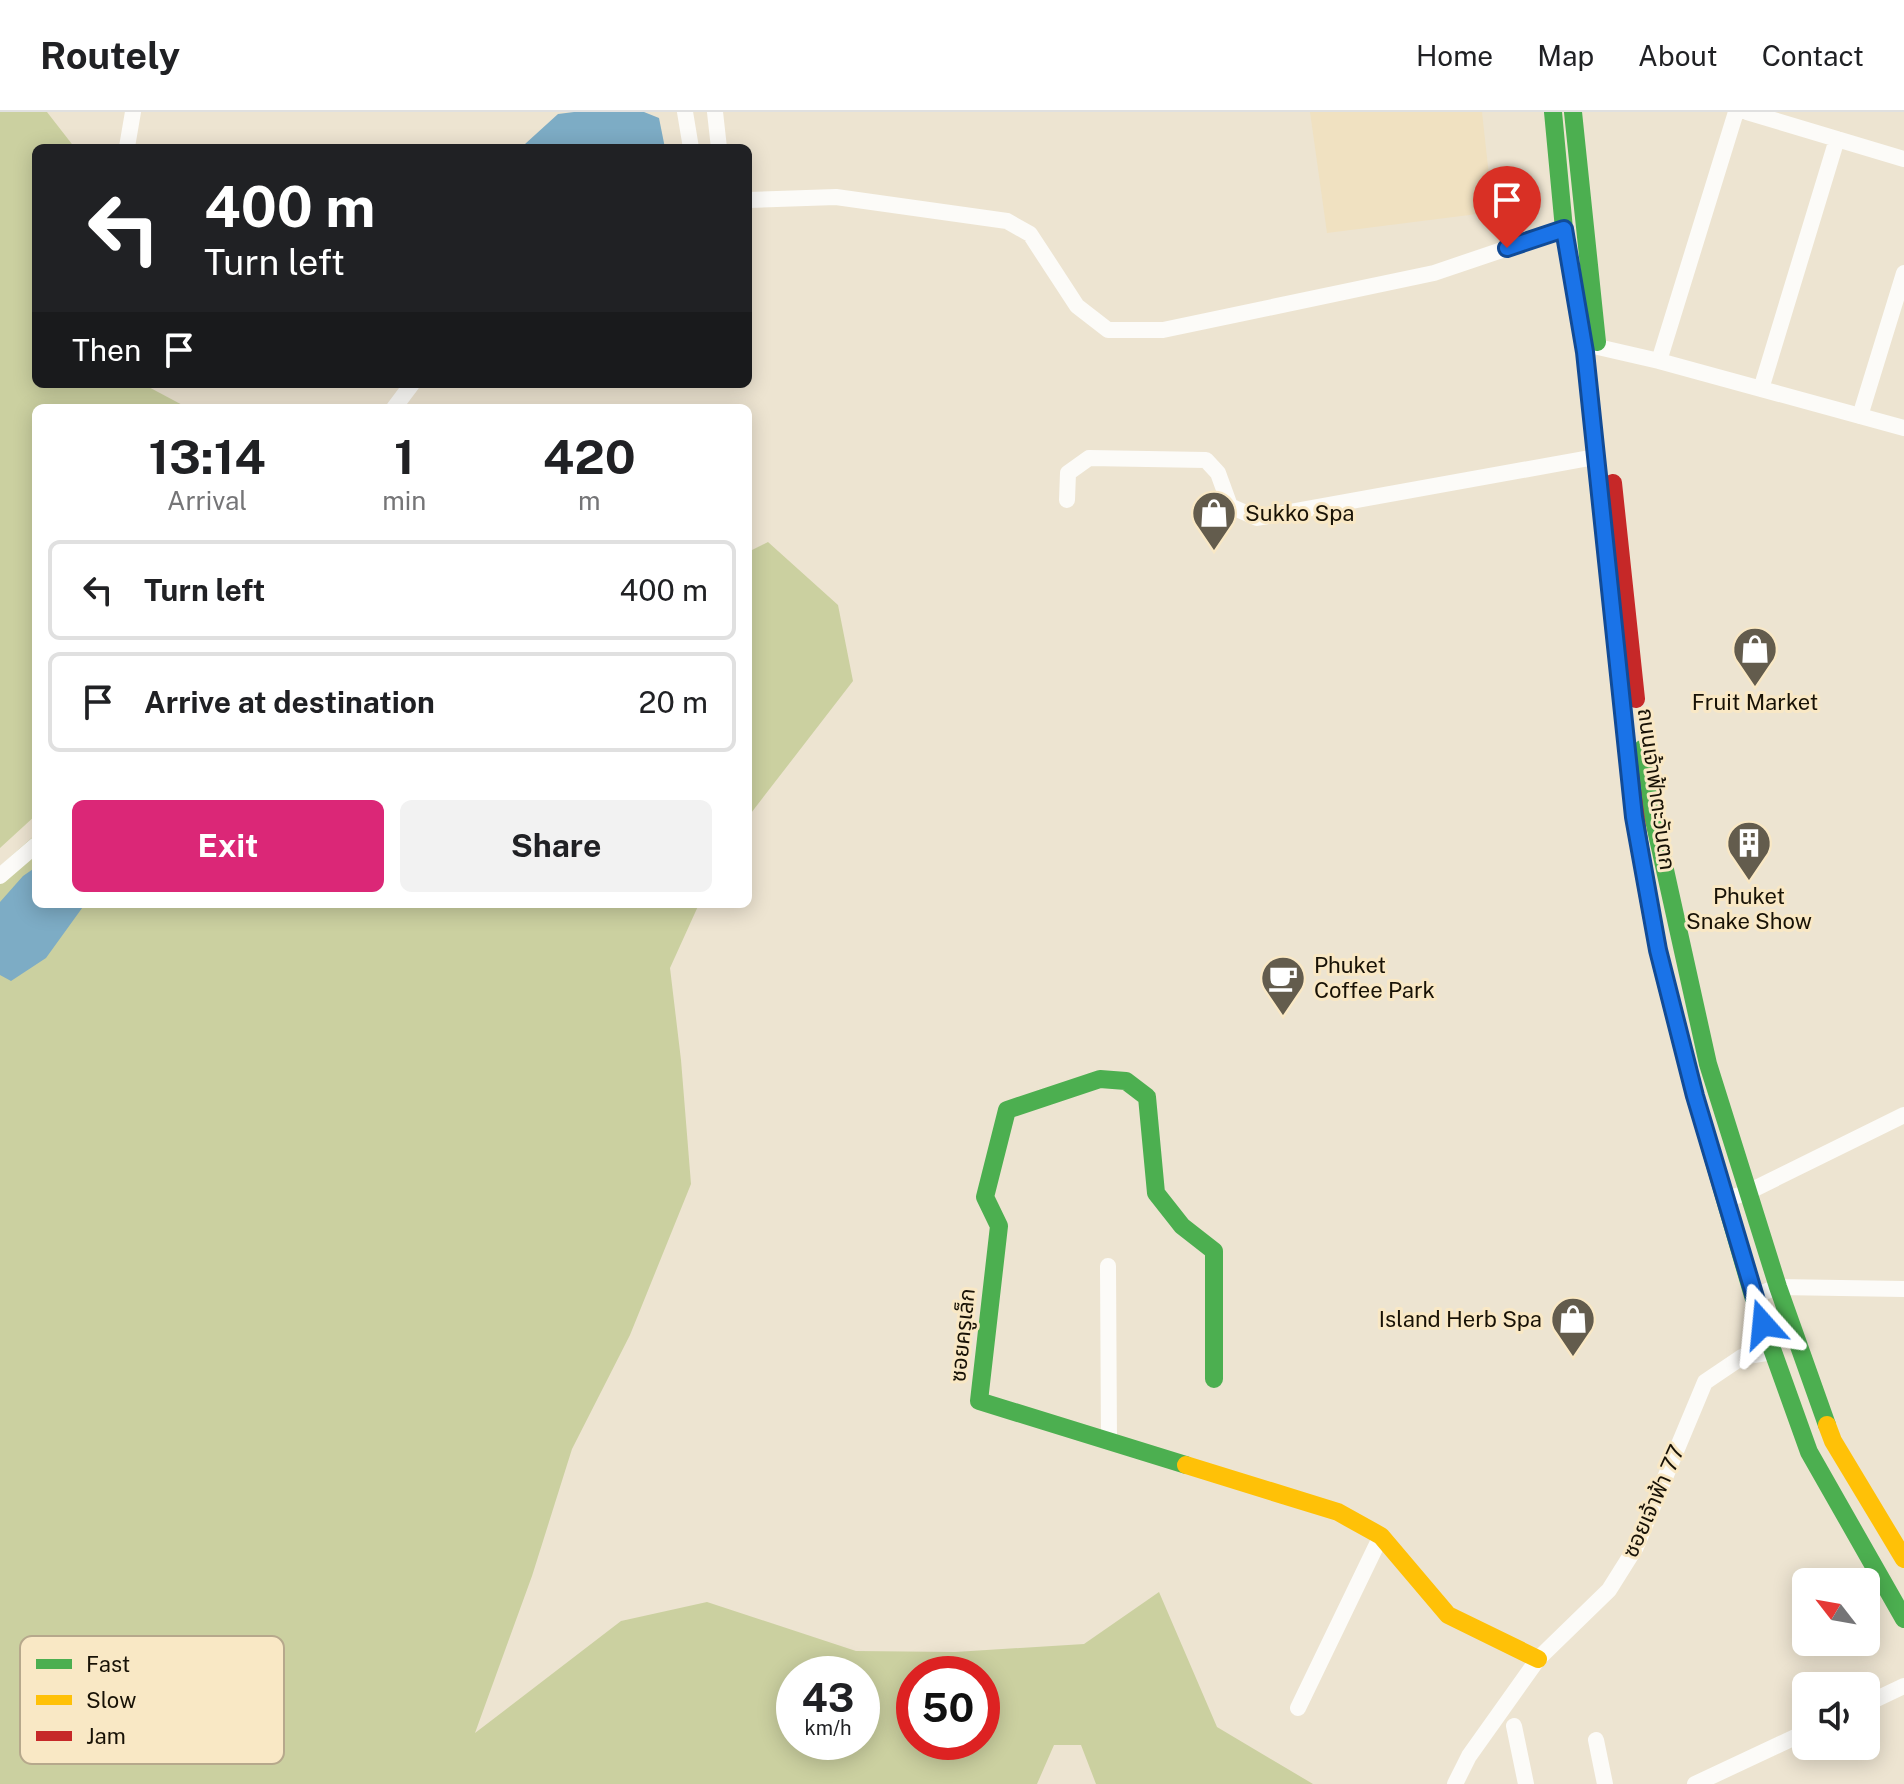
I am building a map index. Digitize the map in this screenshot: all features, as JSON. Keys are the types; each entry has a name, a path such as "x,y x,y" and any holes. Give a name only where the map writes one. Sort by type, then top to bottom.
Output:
{"main road":[{"name":"ถนนเจ้าฟ้าตะวันตก","path":"1553,112 1564,229 1585,352 1634,817 1658,950 1695,1096 1772,1352 1809,1452 1904,1619"},
{"name":"ถนนเจ้าฟ้าตะวันตก","path":"1573,112 1644,775 1708,1064 1778,1287 1833,1441 1904,1559"},
{"name":"ซอยครูเล็ก","path":"1214,1379 1214,1251 1182,1226 1156,1193 1147,1097 1126,1081 1100,1079 1007,1110 985,1197 999,1226 979,1401 1338,1512 1381,1536 1448,1615 1538,1659"}],"street":[{"path":"128,144 133,112"},
{"path":"685,112 690,144"},
{"path":"715,112 719,144"},
{"path":"1659,361 1736,112"},
{"path":"1747,112 1904,159"},
{"path":"1761,389 1837,139"},
{"path":"752,200 836,197 1007,221 1030,234 1077,306 1108,330 1163,330 1434,273 1564,229"},
{"path":"1860,416 1904,273"},
{"path":"1598,347 1904,428"},
{"path":"1067,500 1068,473 1089,458 1206,460 1218,473 1230,506 1257,518 1595,457"},
{"path":"0,876 32,848"},
{"path":"1725,1200 1748,1192 1904,1115"},
{"path":"1108,1266 1109,1440"},
{"path":"1753,1296 1778,1287 1904,1289"},
{"name":"ซอยเจ้าฟ้า 77","path":"1455,1784 1478,1744 1538,1659 1609,1590 1636,1547 1705,1382 1742,1357 1772,1352"},
{"path":"1298,1708 1381,1536"},
{"path":"1880,1697 1904,1686"},
{"path":"1514,1726 1526,1784"},
{"path":"1695,1784 1792,1739"},
{"path":"1596,1740 1605,1784"}],"shaded area":[{"path":"1310,112 1482,112 1493,212 1327,233"}],"green space":[{"path":"0,112 47,112 72,144 32,144 32,388 150,388 180,404 32,404 32,819 0,848"},
{"path":"768,542 838,605 853,681 752,812 752,550"},
{"path":"32,838 32,908 697,908 670,968 691,1184 630,1335 572,1449 532,1576 475,1733 621,1621 707,1602 856,1651 955,1652 1084,1644 1159,1592 1217,1727 1313,1784 1096,1784 1081,1745 1054,1745 1037,1784 0,1784 0,866"}],"water":[{"path":"644,112 659,118 664,144 525,144 558,114"},
{"path":"32,870 32,908 82,908 46,958 11,981 0,975 0,902"}],"traffic: fast":[{"path":"1553,112 1564,229 1585,352 1615,639"},
{"path":"1573,112 1597,342"},
{"path":"1642,749 1644,775 1708,1064 1778,1287 1827,1425"},
{"path":"1668,991 1753,1296 1809,1452 1904,1619"},
{"path":"1186,1465 979,1401 999,1226 985,1197 1007,1110 1100,1079 1126,1081 1147,1097 1156,1193 1182,1226 1214,1251 1214,1379"}],"traffic: slow":[{"path":"1827,1425 1833,1441 1904,1559"},
{"path":"1186,1465 1338,1512 1381,1536 1448,1615 1538,1659"}],"traffic: jam":[{"path":"1613,483 1636,699"},
{"path":"1615,639 1642,860 1668,991"}],"place":[{"name":"Sukko Spa","path":"1214,552"},
{"name":"Fruit Market","path":"1755,688"},
{"name":"Phuket Snake Show","path":"1749,882"},
{"name":"Phuket Coffee Park","path":"1283,1017"},
{"name":"Island Herb Spa","path":"1573,1358"}],"route":[{"path":"1507,248 1564,229 1585,352 1634,817 1658,950 1695,1096 1763,1324"}]}
